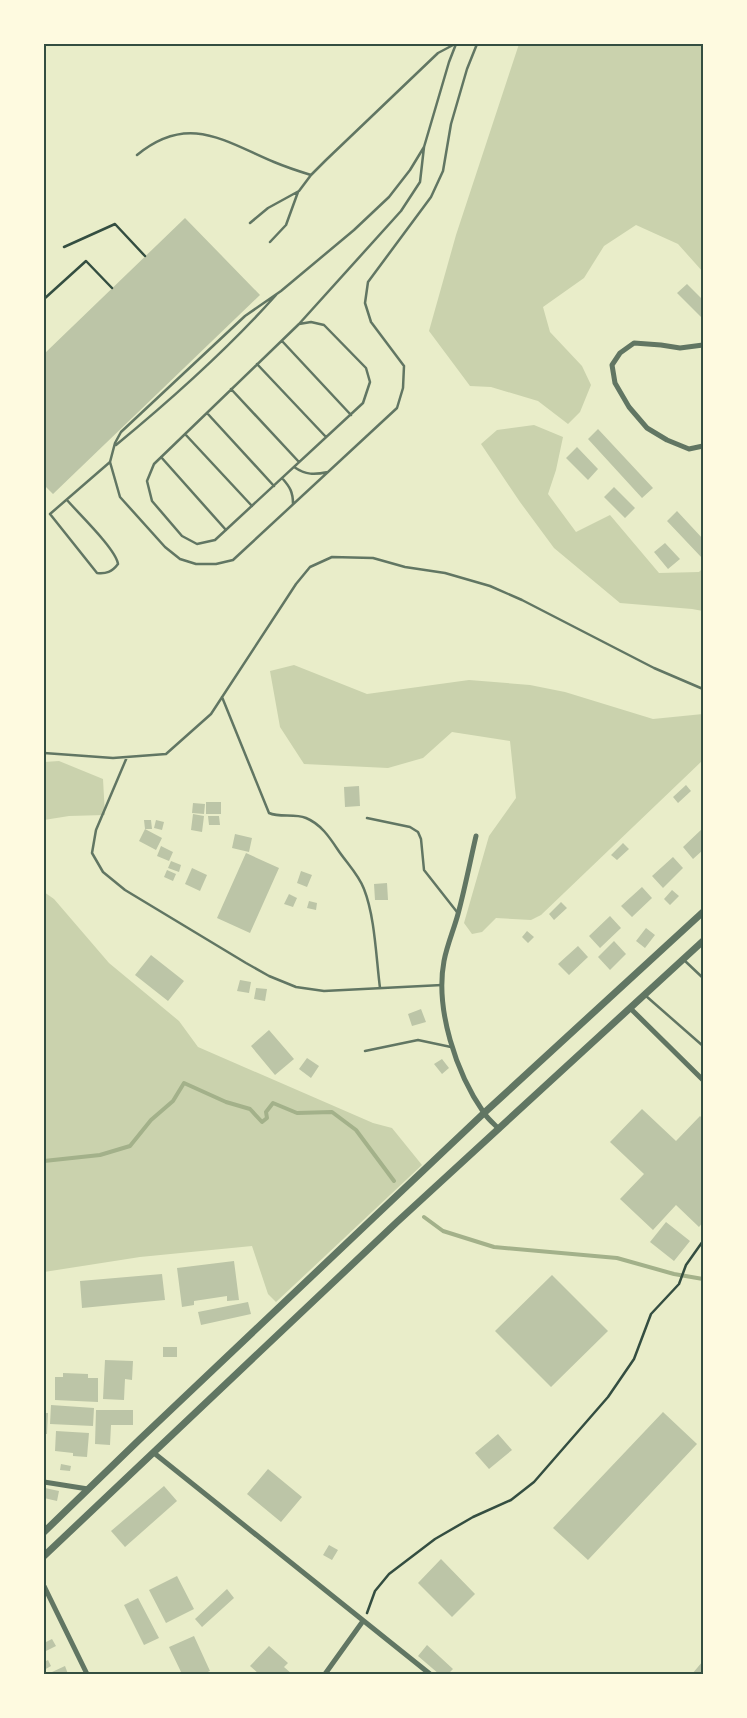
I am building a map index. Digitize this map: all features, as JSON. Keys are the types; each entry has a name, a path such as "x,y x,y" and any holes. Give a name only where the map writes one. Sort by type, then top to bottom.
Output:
{"street":[{"path":"703,345 680,348 634,343 620,353 612,365 615,383 629,407 648,428 667,440 689,449 703,446"},
{"path":"476,836 458,913 444,962 442,985 446,1020 452,1047 471,1092 484,1113 500,1129"},
{"path":"44,1532 484,1113 703,912"},
{"path":"44,1556 397,1222 703,941"},
{"path":"630,1008 703,1080"},
{"path":"154,1453 430,1674"},
{"path":"44,1482 88,1489"},
{"path":"44,1586 87,1674"},
{"path":"325,1674 363,1621"}],"lane":[{"path":"299,324 311,322 324,325 366,368 370,382 363,403 215,540 197,544 182,536 152,501 147,481 154,464 299,324 401,211 420,182 424,147 456,44"},
{"path":"270,242 286,225 299,191 311,175 438,53 456,44"},
{"path":"110,462 120,497 165,548 180,559 196,564 216,564 233,560 397,408 403,388 404,366 371,322 365,303 368,282 431,197 443,170 451,124 467,69 477,44"},
{"path":"138,155 158,141 176,134 196,133 215,136 273,162 311,175"},
{"path":"67,500 118,559 118,564 114,569 104,574 96,573 50,514 110,462 121,432 234,325 281,291 354,230 389,197 410,170 424,147"},
{"path":"250,223 268,208 299,191"},
{"path":"115,446 206,368 281,291"},
{"path":"282,341 351,415"},
{"path":"257,364 326,437"},
{"path":"231,389 299,462"},
{"path":"207,413 274,486"},
{"path":"184,434 252,506"},
{"path":"161,457 226,530"},
{"path":"294,468 314,475 328,472 344,457"},
{"path":"279,517 292,505 293,493 282,478"},
{"path":"44,753 113,758 166,754 211,714 296,584 310,567 332,557 373,558 405,567 444,573 490,586 522,600 654,668 703,689"},
{"path":"222,697 269,812 275,816 294,815 307,818 319,826 364,887 370,911 380,988"},
{"path":"127,757 96,830 92,853 103,872 133,894 246,963 269,976 296,987 324,991 442,985"},
{"path":"367,818 410,827 418,832 421,839 424,870 458,913"},
{"path":"683,959 703,978"},
{"path":"645,995 703,1046"},
{"path":"365,1051 418,1040 452,1047"}],"path":[{"path":"64,247 115,224 145,256"},
{"path":"44,299 86,261 112,288"},
{"path":"363,1621 375,1591 389,1574 436,1539 473,1517 511,1500 534,1482 608,1397 634,1359 651,1314 678,1284 686,1265 703,1242"}],"green space":[{"path":"519,44 703,44 703,272 678,244 636,225 604,246 584,278 543,307 550,332 582,366 591,385 580,412 568,424 538,401 491,387 470,386 429,331 456,235"},
{"path":"534,425 563,437 556,470 548,494 576,532 610,515 659,573 699,572 703,568 703,611 620,603 554,548 481,444 497,430"},
{"path":"294,665 367,694 469,680 530,685 565,692 653,719 703,714 703,760 541,915 531,920 496,918 482,932 472,934 464,923 489,836 516,798 510,741 452,732 423,758 388,768 304,764 280,727 270,671"},
{"path":"59,761 103,779 105,815 69,816 44,820 44,762"},
{"path":"44,892 54,899 109,963 179,1021 198,1047 373,1123 392,1128 422,1165 276,1302 268,1294 252,1246 140,1257 44,1272"}],"building":[{"path":"185,218 260,295 53,494 44,485 44,354"},
{"path":"687,284 703,300 703,319 677,293"},
{"path":"598,429 653,488 642,498 588,439"},
{"path":"577,447 598,469 588,480 566,458"},
{"path":"614,487 635,508 625,518 604,497"},
{"path":"677,511 703,539 702,558 667,521"},
{"path":"665,543 680,559 668,569 654,552"},
{"path":"686,785 691,791 678,803 673,797"},
{"path":"359,786 360,806 345,807 344,787"},
{"path":"206,802 221,802 221,814 206,814"},
{"path":"193,803 205,804 204,814 192,813"},
{"path":"193,814 204,816 202,832 191,830"},
{"path":"208,816 219,816 220,825 209,825"},
{"path":"144,820 151,820 152,829 145,829"},
{"path":"156,820 164,822 162,830 154,828"},
{"path":"703,828 703,850 693,859 683,847"},
{"path":"145,829 162,838 156,850 139,841"},
{"path":"235,834 252,838 249,852 232,848"},
{"path":"623,843 629,849 617,860 611,855"},
{"path":"161,846 173,852 169,861 157,856"},
{"path":"246,853 279,868 250,933 217,918"},
{"path":"673,857 683,868 663,888 652,876"},
{"path":"171,861 181,865 179,872 168,868"},
{"path":"192,868 207,875 200,891 185,884"},
{"path":"167,870 176,874 173,881 164,877"},
{"path":"301,871 312,875 307,887 297,883"},
{"path":"387,883 388,900 375,900 374,884"},
{"path":"642,887 652,898 632,917 621,906"},
{"path":"672,890 679,896 670,905 664,899"},
{"path":"289,894 297,898 293,907 284,904"},
{"path":"309,901 317,903 316,910 307,908"},
{"path":"561,902 567,908 554,920 549,914"},
{"path":"610,916 621,928 600,948 589,936"},
{"path":"646,928 655,935 645,948 636,941"},
{"path":"527,931 534,937 528,943 522,937"},
{"path":"614,941 626,954 610,970 598,957"},
{"path":"578,946 588,957 569,975 558,964"},
{"path":"151,955 184,981 168,1001 135,975"},
{"path":"240,980 251,982 249,993 237,991"},
{"path":"256,988 267,989 265,1001 254,999"},
{"path":"421,1009 426,1022 412,1026 408,1014"},
{"path":"269,1030 294,1059 275,1075 251,1046"},
{"path":"307,1058 319,1066 311,1078 299,1069"},
{"path":"442,1059 449,1068 442,1074 434,1064"},
{"path":"642,1109 676,1141 700,1116 703,1119 703,1222 699,1227 676,1205 653,1230 620,1199 644,1174 610,1142"},
{"path":"666,1222 690,1241 674,1261 650,1242"},
{"path":"234,1261 239,1300 227,1301 227,1296 194,1301 194,1305 182,1307 177,1268"},
{"path":"162,1274 165,1300 82,1308 80,1281"},
{"path":"552,1275 608,1331 551,1387 495,1331"},
{"path":"248,1302 251,1314 201,1325 198,1312"},
{"path":"163,1347 177,1347 177,1357 163,1357"},
{"path":"105,1360 133,1361 132,1380 125,1379 124,1400 103,1399"},
{"path":"63,1373 88,1374 88,1378 98,1378 98,1402 55,1400 55,1377 63,1377"},
{"path":"51,1405 94,1408 93,1426 50,1424"},
{"path":"96,1410 133,1410 133,1425 111,1425 110,1445 95,1444"},
{"path":"663,1412 697,1444 588,1560 553,1528"},
{"path":"44,1413 48,1413 47,1434 44,1434"},
{"path":"56,1431 89,1433 87,1457 73,1456 73,1453 55,1451"},
{"path":"498,1434 512,1450 489,1469 475,1453"},
{"path":"61,1464 71,1466 70,1471 60,1470"},
{"path":"268,1469 302,1497 281,1522 247,1494"},
{"path":"164,1486 177,1501 125,1547 111,1531"},
{"path":"45,1488 59,1491 57,1501 44,1498"},
{"path":"329,1545 338,1550 332,1560 323,1555"},
{"path":"441,1559 475,1594 452,1617 418,1583"},
{"path":"177,1576 194,1609 166,1623 149,1590"},
{"path":"227,1589 234,1598 202,1627 195,1619"},
{"path":"138,1598 159,1638 144,1645 124,1605"},
{"path":"194,1636 210,1671 203,1674 182,1674 169,1647"},
{"path":"52,1639 56,1646 46,1651 44,1643"},
{"path":"427,1645 453,1669 448,1674 439,1674 418,1656"},
{"path":"269,1646 288,1663 284,1667 292,1674 259,1674 250,1666"},
{"path":"48,1660 51,1666 44,1670 44,1662"},
{"path":"703,1661 703,1674 692,1674"},
{"path":"65,1666 68,1674 53,1674 52,1672"}],"waterway":[{"path":"44,1161 100,1155 130,1146 151,1120 173,1101 184,1083 226,1102 250,1109 262,1122 267,1118 266,1112 273,1103 297,1113 332,1112 356,1130 394,1181"},
{"path":"424,1217 443,1231 494,1247 617,1258 674,1274 703,1279"}]}
